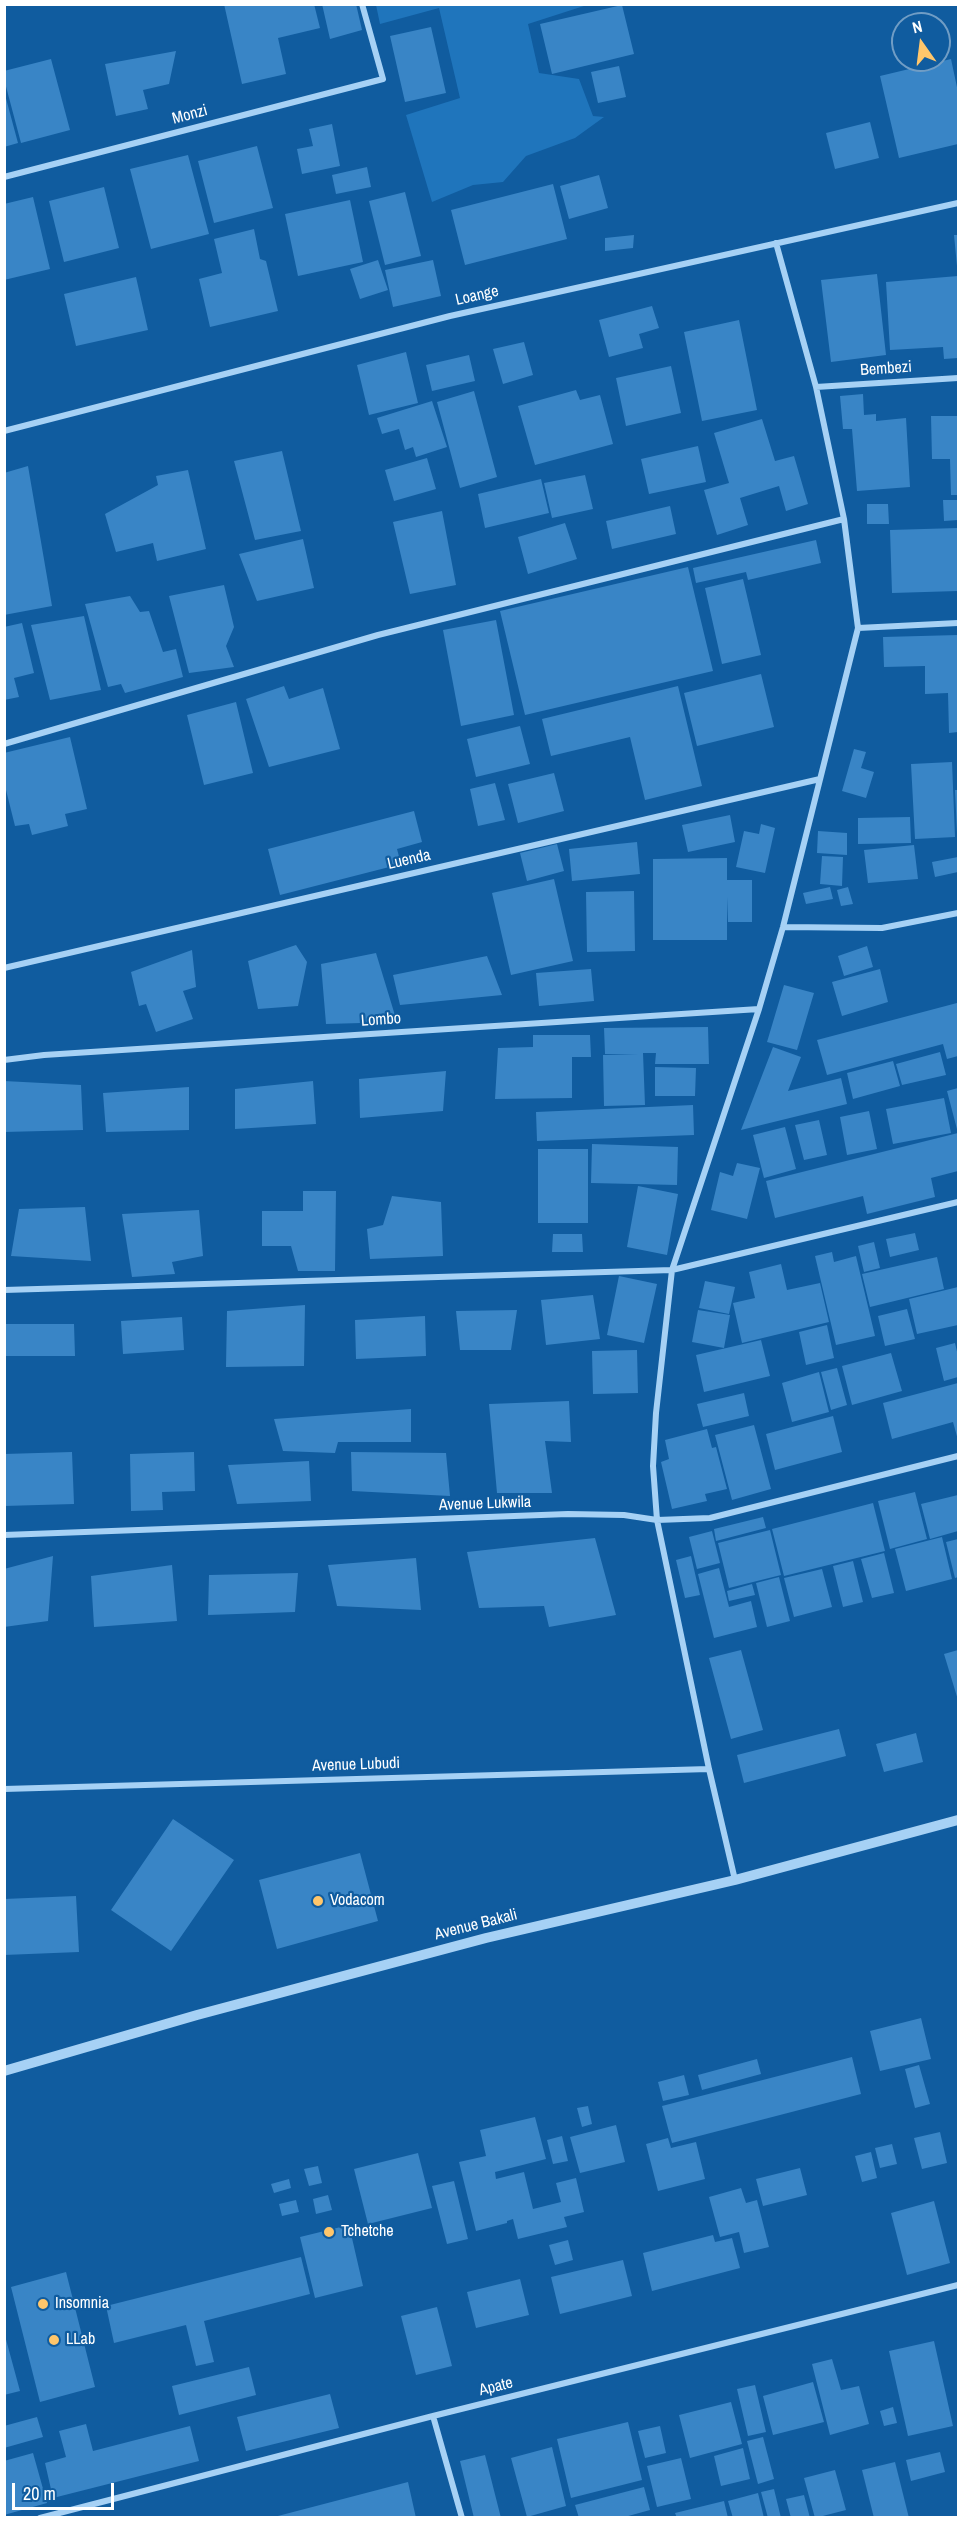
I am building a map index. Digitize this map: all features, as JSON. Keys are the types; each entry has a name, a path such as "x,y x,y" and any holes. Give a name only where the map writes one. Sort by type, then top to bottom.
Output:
{"street":[{"name":"Monzi","path":"4,177 383,79 362,4"},
{"name":"Loange","path":"4,431 450,316 958,203"},
{"path":"735,1880 709,1769 657,1520 653,1466 656,1413 672,1270 759,1009 783,927 858,628 844,519 816,387 776,243"},
{"name":"Bembezi","path":"816,387 958,378"},
{"path":"4,744 378,635 844,519"},
{"path":"858,628 958,623"},
{"name":"Luenda","path":"4,968 820,779"},
{"path":"783,927 882,928 958,913"},
{"name":"Lombo","path":"4,1060 44,1055 759,1009"},
{"path":"4,1290 672,1270 958,1202"},
{"name":"Avenue Lukwila","path":"4,1535 568,1514 624,1515 657,1520 710,1518 958,1456"},
{"name":"Avenue Lubudi","path":"4,1789 709,1769"},
{"name":"Avenue Bakali","path":"4,2071 196,2015 486,1938 735,1880 958,1820"},
{"name":"Apate","path":"40,2517 958,2285"},
{"path":"433,2416 462,2517"}],"shaded area":[{"path":"376,5 587,5 528,24 539,73 579,79 593,116 604,117 575,138 526,156 503,182 473,185 432,202 406,115 460,98 439,8 380,24"}],"building":[{"path":"224,4 314,4 320,28 278,38 286,74 242,84"},
{"path":"322,4 356,4 362,30 330,39"},
{"path":"622,5 634,54 552,74 540,24"},
{"path":"431,27 446,93 405,102 390,36"},
{"path":"176,51 169,84 143,90 148,109 116,116 105,64"},
{"path":"51,59 70,130 21,143 4,79 4,71"},
{"path":"951,59 958,92 958,144 899,158 880,76 897,72 951,72"},
{"path":"619,66 626,97 598,103 591,72"},
{"path":"4,91 18,143 4,147"},
{"path":"870,122 879,158 835,169 826,133"},
{"path":"332,124 340,166 302,174 297,149 313,146 309,129"},
{"path":"257,146 273,208 214,223 198,161"},
{"path":"188,155 209,234 151,249 130,169"},
{"path":"367,167 371,187 336,194 332,175"},
{"path":"599,175 608,208 569,219 560,186"},
{"path":"553,184 567,239 465,265 451,210"},
{"path":"104,187 119,248 64,262 49,201"},
{"path":"405,192 421,256 385,265 369,201"},
{"path":"33,197 50,269 4,280 4,204"},
{"path":"350,200 363,262 298,276 285,214"},
{"path":"254,229 260,259 266,261 278,311 210,327 199,279 222,273 214,239"},
{"path":"634,235 633,248 605,251 605,238"},
{"path":"954,235 958,235 958,266 957,266"},
{"path":"378,260 388,290 360,299 350,269"},
{"path":"433,260 441,296 393,307 385,270"},
{"path":"877,274 886,355 831,362 821,280"},
{"path":"958,276 958,358 944,359 943,347 890,350 886,282"},
{"path":"136,277 148,330 76,346 64,294"},
{"path":"652,306 659,328 639,334 643,348 609,357 599,320"},
{"path":"739,320 757,410 702,421 684,332"},
{"path":"524,342 533,375 503,384 493,349"},
{"path":"406,352 418,403 369,415 357,365"},
{"path":"469,355 475,381 432,391 426,365"},
{"path":"671,366 681,413 626,426 616,378"},
{"path":"576,390 580,400 600,395 613,444 535,465 518,406"},
{"path":"474,391 497,477 460,488 437,402"},
{"path":"863,394 864,415 876,414 876,421 906,418 910,487 857,491 852,429 843,429 840,396"},
{"path":"432,401 447,447 416,457 413,447 405,450 399,429 382,434 377,418"},
{"path":"931,416 958,416 958,495 951,495 950,459 932,459"},
{"path":"762,419 775,461 794,456 808,504 786,511 779,486 740,498 748,525 717,535 704,490 729,483 714,433"},
{"path":"698,446 706,482 649,494 641,459"},
{"path":"282,451 301,531 255,540 234,461"},
{"path":"427,458 436,489 394,501 385,470"},
{"path":"28,466 52,606 4,615 4,473"},
{"path":"188,470 206,549 157,561 153,543 116,552 105,514 158,485 156,476"},
{"path":"585,475 593,509 552,518 544,483"},
{"path":"541,479 549,513 485,528 478,494"},
{"path":"943,500 958,500 958,520 944,521"},
{"path":"867,504 888,504 889,524 867,524"},
{"path":"670,506 676,534 612,549 606,521"},
{"path":"442,511 456,585 410,594 393,522"},
{"path":"565,523 577,559 528,574 518,537"},
{"path":"958,528 958,591 892,593 890,530"},
{"path":"303,539 314,588 257,601 239,554"},
{"path":"816,540 821,563 748,580 746,572 696,583 693,568"},
{"path":"688,567 713,671 525,715 500,611"},
{"path":"743,579 761,655 722,664 705,588"},
{"path":"224,585 234,627 226,646 234,667 189,673 169,596"},
{"path":"130,596 140,612 149,611 163,652 176,649 183,677 125,693 121,684 108,687 85,604"},
{"path":"84,616 101,690 50,700 31,625"},
{"path":"496,620 514,715 461,726 443,630"},
{"path":"22,623 34,673 14,678 19,697 4,700 4,627"},
{"path":"958,635 958,732 949,733 948,693 925,694 925,666 884,667 883,637"},
{"path":"761,674 774,727 697,746 684,693"},
{"path":"284,686 289,699 323,688 340,749 269,767 246,699"},
{"path":"678,686 702,786 645,800 630,737 551,756 542,719"},
{"path":"236,702 253,773 204,785 187,715"},
{"path":"520,726 530,764 476,777 467,739"},
{"path":"70,737 87,809 65,814 68,826 32,835 29,824 15,826 4,782 4,753"},
{"path":"854,749 866,752 861,768 874,772 866,798 842,791"},
{"path":"952,762 955,837 915,839 911,764"},
{"path":"554,773 564,811 518,823 508,784"},
{"path":"495,783 505,820 478,826 470,789"},
{"path":"955,790 958,790 958,833 957,833"},
{"path":"414,811 422,842 397,849 401,864 280,895 268,849"},
{"path":"730,815 735,842 688,852 682,825"},
{"path":"910,817 911,843 858,844 858,818"},
{"path":"761,824 775,828 765,873 736,867 744,831 759,834"},
{"path":"818,831 847,833 847,855 817,853"},
{"path":"637,842 640,874 572,881 569,849"},
{"path":"557,844 564,871 527,881 520,853"},
{"path":"914,845 918,879 868,883 864,850"},
{"path":"822,856 843,857 842,886 820,884"},
{"path":"958,857 958,872 935,877 932,862"},
{"path":"727,858 727,880 752,880 752,922 728,922 727,897 727,940 653,940 653,859"},
{"path":"554,879 573,961 511,975 492,893"},
{"path":"830,887 833,899 806,904 803,893"},
{"path":"848,887 853,904 841,906 837,890"},
{"path":"634,891 635,951 587,952 586,892"},
{"path":"296,945 307,962 298,1006 258,1009 248,961"},
{"path":"867,946 873,967 844,976 838,956"},
{"path":"192,950 196,987 183,991 193,1019 156,1032 146,1004 139,1006 131,972"},
{"path":"376,953 397,1022 326,1024 321,964"},
{"path":"487,956 502,995 400,1005 393,975"},
{"path":"591,969 594,1001 539,1006 536,973"},
{"path":"880,969 888,1002 842,1016 832,982"},
{"path":"784,985 814,993 797,1050 767,1042"},
{"path":"957,1003 958,1056 947,1059 943,1044 827,1075 817,1040"},
{"path":"708,1027 709,1064 655,1064 656,1053 643,1053 645,1105 604,1106 603,1055 638,1054 605,1054 604,1028"},
{"path":"533,1035 590,1035 591,1057 572,1057 572,1098 495,1099 498,1048 533,1047"},
{"path":"773,1047 801,1057 788,1091 841,1078 847,1104 741,1130"},
{"path":"940,1052 946,1075 902,1085 896,1064"},
{"path":"893,1061 900,1086 853,1099 847,1073"},
{"path":"655,1067 696,1068 695,1096 655,1096"},
{"path":"446,1071 443,1111 360,1118 359,1079"},
{"path":"4,1081 81,1085 83,1130 4,1132"},
{"path":"313,1081 316,1124 235,1129 235,1089"},
{"path":"189,1087 189,1130 106,1132 103,1093"},
{"path":"958,1088 958,1133 947,1091"},
{"path":"944,1098 951,1133 893,1144 886,1109"},
{"path":"693,1105 694,1135 537,1141 536,1112"},
{"path":"869,1111 877,1149 847,1155 840,1117"},
{"path":"819,1120 827,1155 804,1160 795,1125"},
{"path":"785,1127 796,1169 764,1178 753,1135"},
{"path":"958,1133 958,1171 931,1178 935,1197 867,1214 863,1196 775,1218 766,1181"},
{"path":"592,1144 678,1147 677,1185 591,1183"},
{"path":"538,1149 588,1149 588,1223 538,1223"},
{"path":"737,1163 760,1168 747,1219 711,1210 720,1172 733,1176"},
{"path":"638,1186 678,1194 667,1255 627,1247"},
{"path":"303,1191 336,1191 335,1271 298,1271 291,1246 262,1246 262,1211 303,1211"},
{"path":"392,1196 441,1202 443,1256 370,1259 367,1229 383,1225"},
{"path":"85,1207 91,1261 11,1256 19,1209"},
{"path":"199,1210 203,1256 172,1262 175,1274 132,1277 122,1214"},
{"path":"915,1233 919,1250 890,1257 886,1239"},
{"path":"553,1234 582,1234 583,1252 552,1252"},
{"path":"874,1242 880,1268 864,1272 858,1246"},
{"path":"832,1252 834,1262 856,1256 875,1336 836,1345 815,1256"},
{"path":"937,1257 944,1289 870,1307 862,1274"},
{"path":"781,1264 787,1290 820,1283 829,1322 742,1343 733,1303 755,1298 749,1272"},
{"path":"619,1276 657,1284 644,1343 607,1335"},
{"path":"705,1281 735,1287 729,1314 699,1308"},
{"path":"958,1287 958,1325 917,1334 909,1299"},
{"path":"593,1295 600,1339 546,1345 541,1300"},
{"path":"305,1305 304,1366 226,1367 227,1311"},
{"path":"907,1309 915,1339 885,1346 878,1316"},
{"path":"517,1310 511,1350 460,1350 456,1311"},
{"path":"698,1310 730,1315 724,1348 692,1342"},
{"path":"425,1316 426,1356 356,1359 355,1320"},
{"path":"182,1317 184,1350 123,1354 121,1321"},
{"path":"4,1324 74,1324 75,1356 4,1356"},
{"path":"827,1325 834,1358 806,1365 799,1332"},
{"path":"761,1340 770,1376 704,1392 696,1355"},
{"path":"955,1343 958,1356 958,1377 944,1381 936,1348"},
{"path":"637,1350 638,1393 593,1394 592,1351"},
{"path":"891,1353 902,1391 852,1405 842,1366"},
{"path":"837,1368 847,1405 831,1410 821,1372"},
{"path":"819,1372 829,1412 792,1422 782,1383"},
{"path":"958,1383 958,1440 953,1422 892,1439 883,1403"},
{"path":"744,1393 749,1416 703,1427 697,1404"},
{"path":"569,1401 571,1442 545,1441 552,1493 497,1493 489,1404"},
{"path":"411,1409 411,1442 338,1442 335,1453 283,1451 274,1419"},
{"path":"833,1416 842,1452 775,1470 766,1434"},
{"path":"754,1425 771,1489 732,1500 715,1435"},
{"path":"707,1429 712,1448 716,1447 727,1489 705,1494 707,1501 672,1509 661,1462 669,1459 665,1440"},
{"path":"72,1452 74,1504 4,1506 4,1454"},
{"path":"194,1452 195,1491 162,1492 163,1510 131,1511 130,1454"},
{"path":"351,1452 446,1453 450,1496 352,1491"},
{"path":"309,1461 311,1501 237,1504 228,1465"},
{"path":"915,1492 927,1539 890,1549 878,1501"},
{"path":"958,1495 958,1531 930,1539 921,1504"},
{"path":"873,1503 885,1551 784,1576 772,1529"},
{"path":"763,1517 766,1528 716,1541 714,1529"},
{"path":"770,1530 781,1575 729,1588 718,1543"},
{"path":"712,1531 720,1563 697,1569 689,1537"},
{"path":"942,1537 952,1579 906,1591 895,1549"},
{"path":"595,1538 616,1615 549,1627 544,1606 479,1608 467,1552"},
{"path":"958,1539 958,1577 955,1578 946,1542"},
{"path":"884,1553 894,1593 872,1598 861,1559"},
{"path":"53,1556 48,1621 4,1627 4,1569"},
{"path":"691,1556 700,1595 685,1598 676,1560"},
{"path":"416,1558 421,1610 337,1606 328,1565"},
{"path":"853,1561 863,1602 843,1607 833,1566"},
{"path":"172,1565 177,1621 94,1627 91,1576"},
{"path":"719,1568 729,1607 751,1601 757,1627 714,1638 698,1574"},
{"path":"822,1569 832,1607 794,1617 784,1578"},
{"path":"298,1573 295,1612 208,1615 209,1575"},
{"path":"779,1577 790,1621 767,1627 756,1583"},
{"path":"752,1584 755,1595 729,1601 727,1591"},
{"path":"741,1650 763,1730 731,1739 709,1658"},
{"path":"958,1650 958,1700 944,1654"},
{"path":"839,1729 846,1756 744,1783 737,1755"},
{"path":"916,1733 923,1762 884,1772 876,1744"},
{"path":"173,1819 234,1860 171,1951 111,1910"},
{"name":"Vodacom","path":"360,1853 378,1921 277,1949 259,1880"},
{"path":"76,1896 79,1952 4,1955 4,1899"},
{"path":"921,2018 931,2059 880,2071 870,2031"},
{"path":"852,2057 861,2094 672,2143 662,2106"},
{"path":"757,2059 761,2074 702,2090 698,2075"},
{"path":"919,2065 930,2104 915,2108 905,2069"},
{"path":"684,2075 689,2095 663,2101 658,2082"},
{"path":"588,2106 592,2124 582,2127 577,2108"},
{"path":"535,2117 546,2159 495,2172 496,2179 524,2172 533,2209 561,2202 556,2183 576,2178 584,2212 564,2217 567,2227 518,2239 513,2219 507,2223 476,2231 459,2162 486,2156 480,2130"},
{"path":"616,2125 625,2162 580,2173 570,2137"},
{"path":"940,2132 947,2163 922,2169 914,2138"},
{"path":"562,2136 568,2161 553,2164 547,2140"},
{"path":"668,2138 671,2148 696,2142 705,2179 658,2191 646,2144"},
{"path":"892,2144 897,2164 880,2168 875,2148"},
{"path":"871,2152 877,2178 862,2182 855,2156"},
{"path":"418,2153 432,2208 368,2224 354,2169"},
{"path":"318,2166 322,2183 309,2186 304,2169"},
{"path":"800,2168 807,2195 763,2206 756,2179"},
{"path":"289,2179 291,2188 274,2193 271,2184"},
{"path":"454,2181 468,2239 447,2244 432,2186"},
{"path":"741,2188 746,2203 757,2200 769,2247 744,2253 739,2232 720,2237 709,2197"},
{"path":"328,2195 332,2210 316,2214 313,2199"},
{"path":"296,2200 299,2212 282,2216 279,2204"},
{"path":"934,2201 950,2263 907,2275 891,2213"},
{"path":"349,2225 363,2286 315,2298 300,2237"},
{"path":"713,2235 715,2242 732,2238 740,2268 652,2291 643,2253"},
{"path":"568,2240 573,2260 555,2265 549,2245"},
{"path":"301,2257 310,2294 204,2321 214,2362 196,2366 186,2325 114,2343 106,2306"},
{"path":"623,2260 632,2296 560,2314 551,2277"},
{"path":"66,2272 95,2387 40,2402 11,2287"},
{"path":"520,2279 529,2315 476,2328 467,2292"},
{"path":"437,2307 452,2366 416,2375 401,2316"},
{"path":"4,2332 20,2391 4,2395"},
{"path":"934,2341 953,2426 908,2436 889,2351"},
{"path":"832,2359 841,2390 859,2386 869,2424 830,2435 812,2364"},
{"path":"249,2367 256,2395 179,2415 172,2386"},
{"path":"813,2382 824,2422 773,2435 763,2396"},
{"path":"755,2385 766,2432 748,2436 737,2389"},
{"path":"330,2394 339,2428 246,2451 237,2417"},
{"path":"731,2402 742,2444 690,2458 679,2415"},
{"path":"893,2407 897,2423 884,2426 880,2411"},
{"path":"37,2417 43,2437 4,2448 4,2426"},
{"path":"628,2422 642,2480 571,2498 557,2439"},
{"path":"86,2424 93,2451 190,2426 199,2461 53,2498 45,2463 66,2457 59,2431"},
{"path":"660,2426 666,2453 645,2458 638,2431"},
{"path":"763,2437 774,2479 758,2484 747,2441"},
{"path":"552,2447 566,2506 527,2517 511,2458"},
{"path":"743,2448 750,2479 721,2486 714,2456"},
{"path":"940,2452 945,2472 911,2481 906,2460"},
{"path":"33,2453 47,2503 4,2515 4,2461"},
{"path":"485,2455 501,2518 474,2518 460,2461"},
{"path":"681,2458 691,2499 657,2507 647,2466"},
{"path":"895,2462 909,2518 874,2518 862,2470"},
{"path":"835,2470 846,2510 815,2518 804,2478"},
{"path":"408,2482 416,2518 274,2518 274,2517"},
{"path":"644,2487 650,2510 621,2518 579,2518 575,2505"},
{"path":"774,2489 781,2518 768,2518 761,2492"},
{"path":"758,2493 764,2518 733,2518 728,2501"},
{"path":"804,2495 810,2518 791,2518 786,2499"},
{"path":"724,2501 728,2518 677,2518 675,2513"}],"place":[{"name":"Vodacom","path":"318,1901"},
{"name":"Tchetche","path":"329,2232"},
{"name":"Insomnia","path":"43,2304"},
{"name":"LLab","path":"54,2340"}]}
